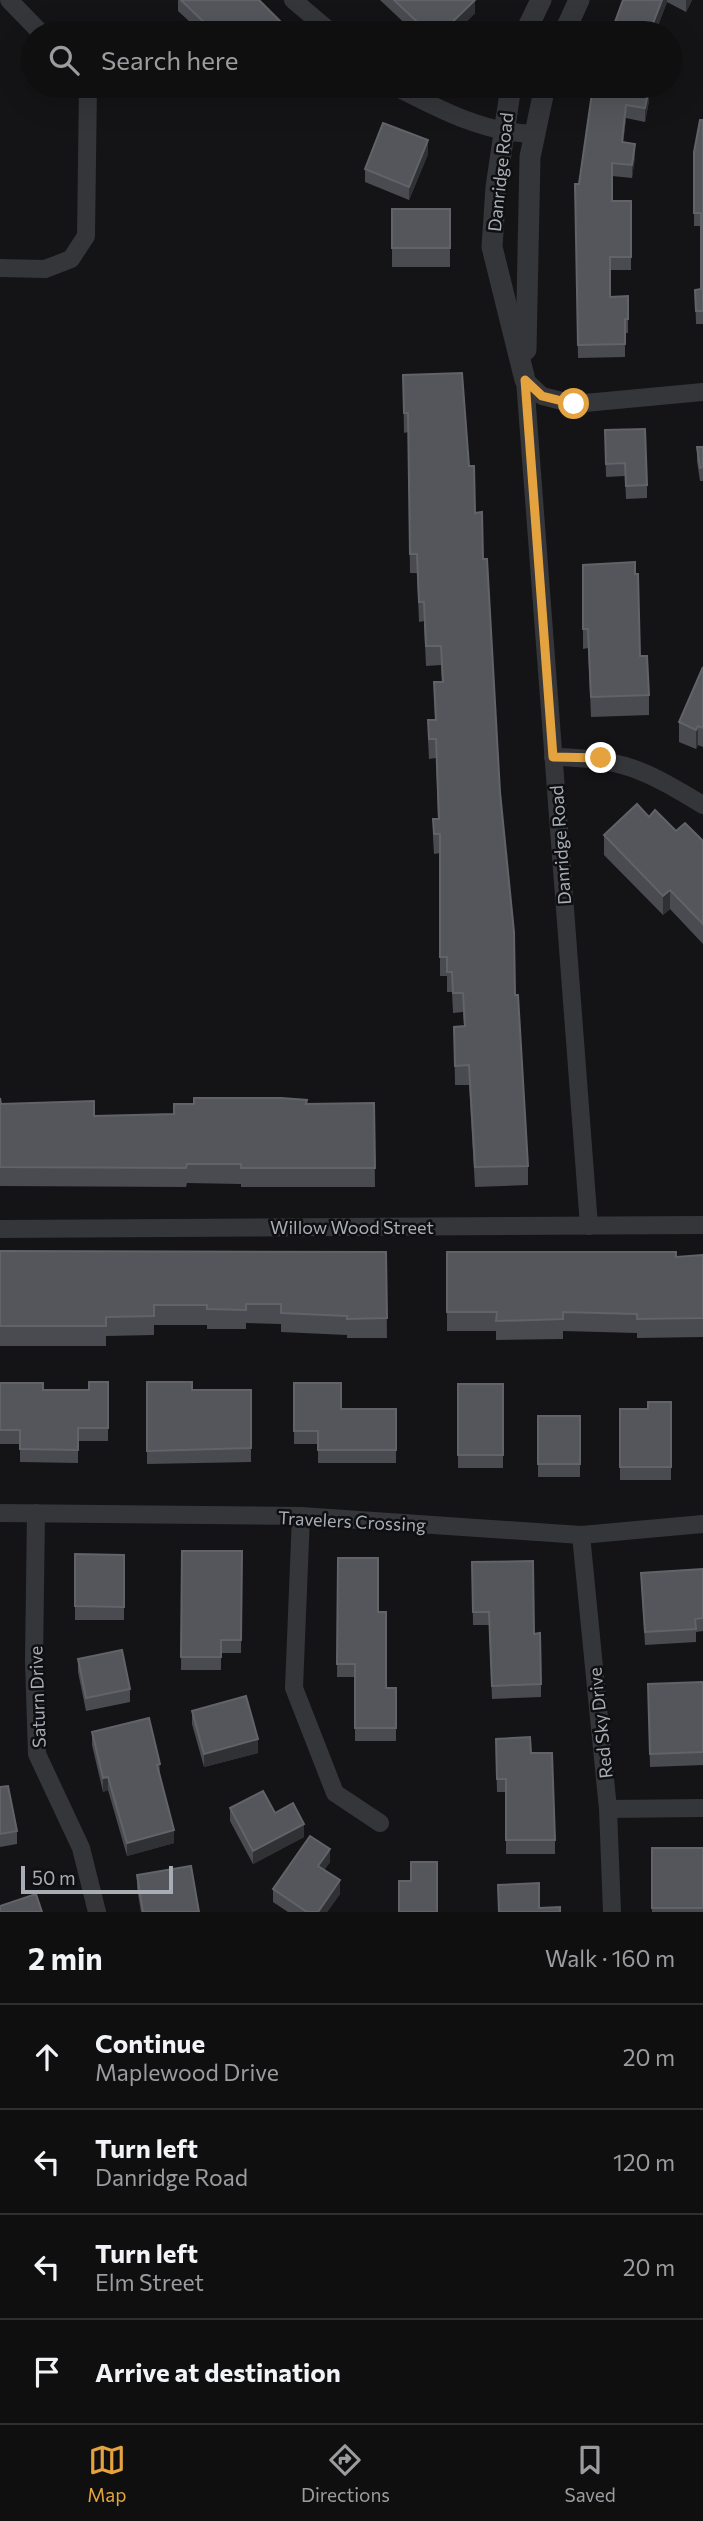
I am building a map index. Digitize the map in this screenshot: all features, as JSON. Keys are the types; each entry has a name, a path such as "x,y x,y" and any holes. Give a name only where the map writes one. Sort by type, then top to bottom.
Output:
{"street":[{"path":"9,0 29,21"},
{"path":"293,0 318,21"},
{"path":"531,21 541,0"},
{"path":"569,21 579,0"},
{"path":"0,268 45,269 71,259 86,236 88,98"},
{"path":"417,98 503,133 534,134"},
{"name":"Danridge Road","path":"509,98 492,247 525,380"},
{"name":"Danridge Road","path":"542,98 530,157 525,380 589,1226"},
{"path":"525,380 542,396 574,404 703,392"},
{"path":"553,757 601,758 649,772 703,805"},
{"name":"Willow Wood Street","path":"0,1229 703,1225"},
{"name":"Saturn Drive","path":"37,1513 34,1661 37,1754 81,1848 97,1912"},
{"name":"Travelers Crossing","path":"0,1514 301,1516 581,1535 703,1524"},
{"path":"301,1516 294,1688 335,1793 380,1824"},
{"name":"Red Sky Drive","path":"581,1535 608,1808 612,1912"},
{"path":"608,1808 703,1808"}],"building":[{"path":"181,0 259,0 280,21 203,21"},
{"path":"394,0 475,0 453,21 416,21"},
{"path":"623,0 662,0 654,21 615,21"},
{"path":"591,98 647,98 645,108 626,105 622,142 635,144 632,165 612,163 612,201 631,201 631,257 610,257 610,297 628,296 625,344 578,345 575,184 579,184"},
{"path":"700,120 703,120 703,311 696,311 695,290 701,289 701,213 694,213 694,152"},
{"path":"383,123 428,140 409,187 365,169"},
{"path":"392,209 450,209 450,248 392,248"},
{"path":"462,373 469,466 474,466 475,513 482,512 483,559 487,559 500,792 514,932 515,995 518,995 528,1166 475,1167 469,1065 455,1066 454,1027 465,1026 463,993 453,993 452,972 447,972 447,957 440,957 440,834 434,834 433,819 439,819 436,739 429,739 428,720 436,720 434,682 443,682 441,646 426,646 424,602 419,602 417,554 410,554 408,413 404,413 403,375"},
{"path":"645,429 647,485 626,486 625,463 606,464 605,430"},
{"path":"697,447 703,447 703,467 700,468"},
{"path":"635,562 635,574 638,574 640,656 647,656 649,695 591,697 588,629 583,629 583,565"},
{"path":"703,667 703,728 698,726 696,730 679,722"},
{"path":"637,804 649,817 655,810 676,831 685,823 703,841 703,924 670,890 663,896 604,835"},
{"path":"0,1098 1,1104 94,1101 94,1116 174,1114 174,1104 194,1104 194,1098 281,1098 307,1100 306,1104 374,1103 375,1168 241,1168 241,1164 187,1164 186,1168 0,1167"},
{"path":"0,1251 386,1252 387,1318 347,1319 347,1316 281,1313 281,1304 246,1304 246,1310 207,1309 207,1305 154,1305 154,1316 106,1317 106,1326 0,1326"},
{"path":"447,1252 676,1252 676,1257 703,1255 703,1318 637,1319 637,1314 563,1312 563,1319 496,1321 497,1312 447,1312"},
{"path":"89,1382 108,1382 108,1428 78,1428 78,1450 20,1449 20,1430 0,1430 0,1383 43,1383 43,1390 89,1390"},
{"path":"147,1382 192,1382 192,1390 251,1390 251,1448 147,1451"},
{"path":"294,1383 341,1383 341,1409 396,1409 396,1450 318,1450 318,1431 294,1431"},
{"path":"458,1384 503,1384 503,1455 458,1455"},
{"path":"648,1402 671,1402 671,1467 620,1467 620,1409 648,1409"},
{"path":"538,1416 580,1416 580,1464 538,1464"},
{"path":"182,1551 242,1551 241,1640 221,1640 221,1657 181,1657"},
{"path":"75,1554 124,1555 124,1607 75,1606"},
{"path":"338,1558 378,1558 378,1612 386,1612 386,1688 396,1688 396,1728 355,1728 355,1664 337,1664"},
{"path":"533,1561 534,1634 540,1633 541,1684 492,1686 489,1612 473,1612 472,1562"},
{"path":"703,1569 703,1618 695,1619 696,1629 645,1632 641,1573"},
{"path":"122,1650 130,1689 86,1698 78,1659"},
{"path":"703,1682 703,1752 650,1754 648,1684"},
{"path":"246,1696 258,1739 204,1754 192,1711"},
{"path":"149,1718 160,1764 157,1765 174,1830 127,1843 108,1777 103,1778 92,1732"},
{"path":"530,1737 531,1753 552,1753 555,1840 506,1840 506,1779 497,1779 496,1739"},
{"path":"8,1786 17,1831 0,1834 0,1787"},
{"path":"263,1791 275,1813 293,1803 304,1824 253,1851 230,1808"},
{"path":"310,1836 330,1849 318,1866 340,1880 318,1912 307,1912 273,1889"},
{"path":"652,1848 703,1848 703,1908 652,1908"},
{"path":"411,1862 437,1862 437,1912 399,1912 399,1881 411,1881"},
{"path":"191,1866 199,1912 143,1912 137,1875"},
{"path":"539,1883 539,1908 560,1907 560,1912 499,1912 498,1885"},
{"path":"36,1894 42,1912 0,1912 0,1906"}],"route":[{"path":"574,404 542,396 525,380 553,757 601,758"}]}
